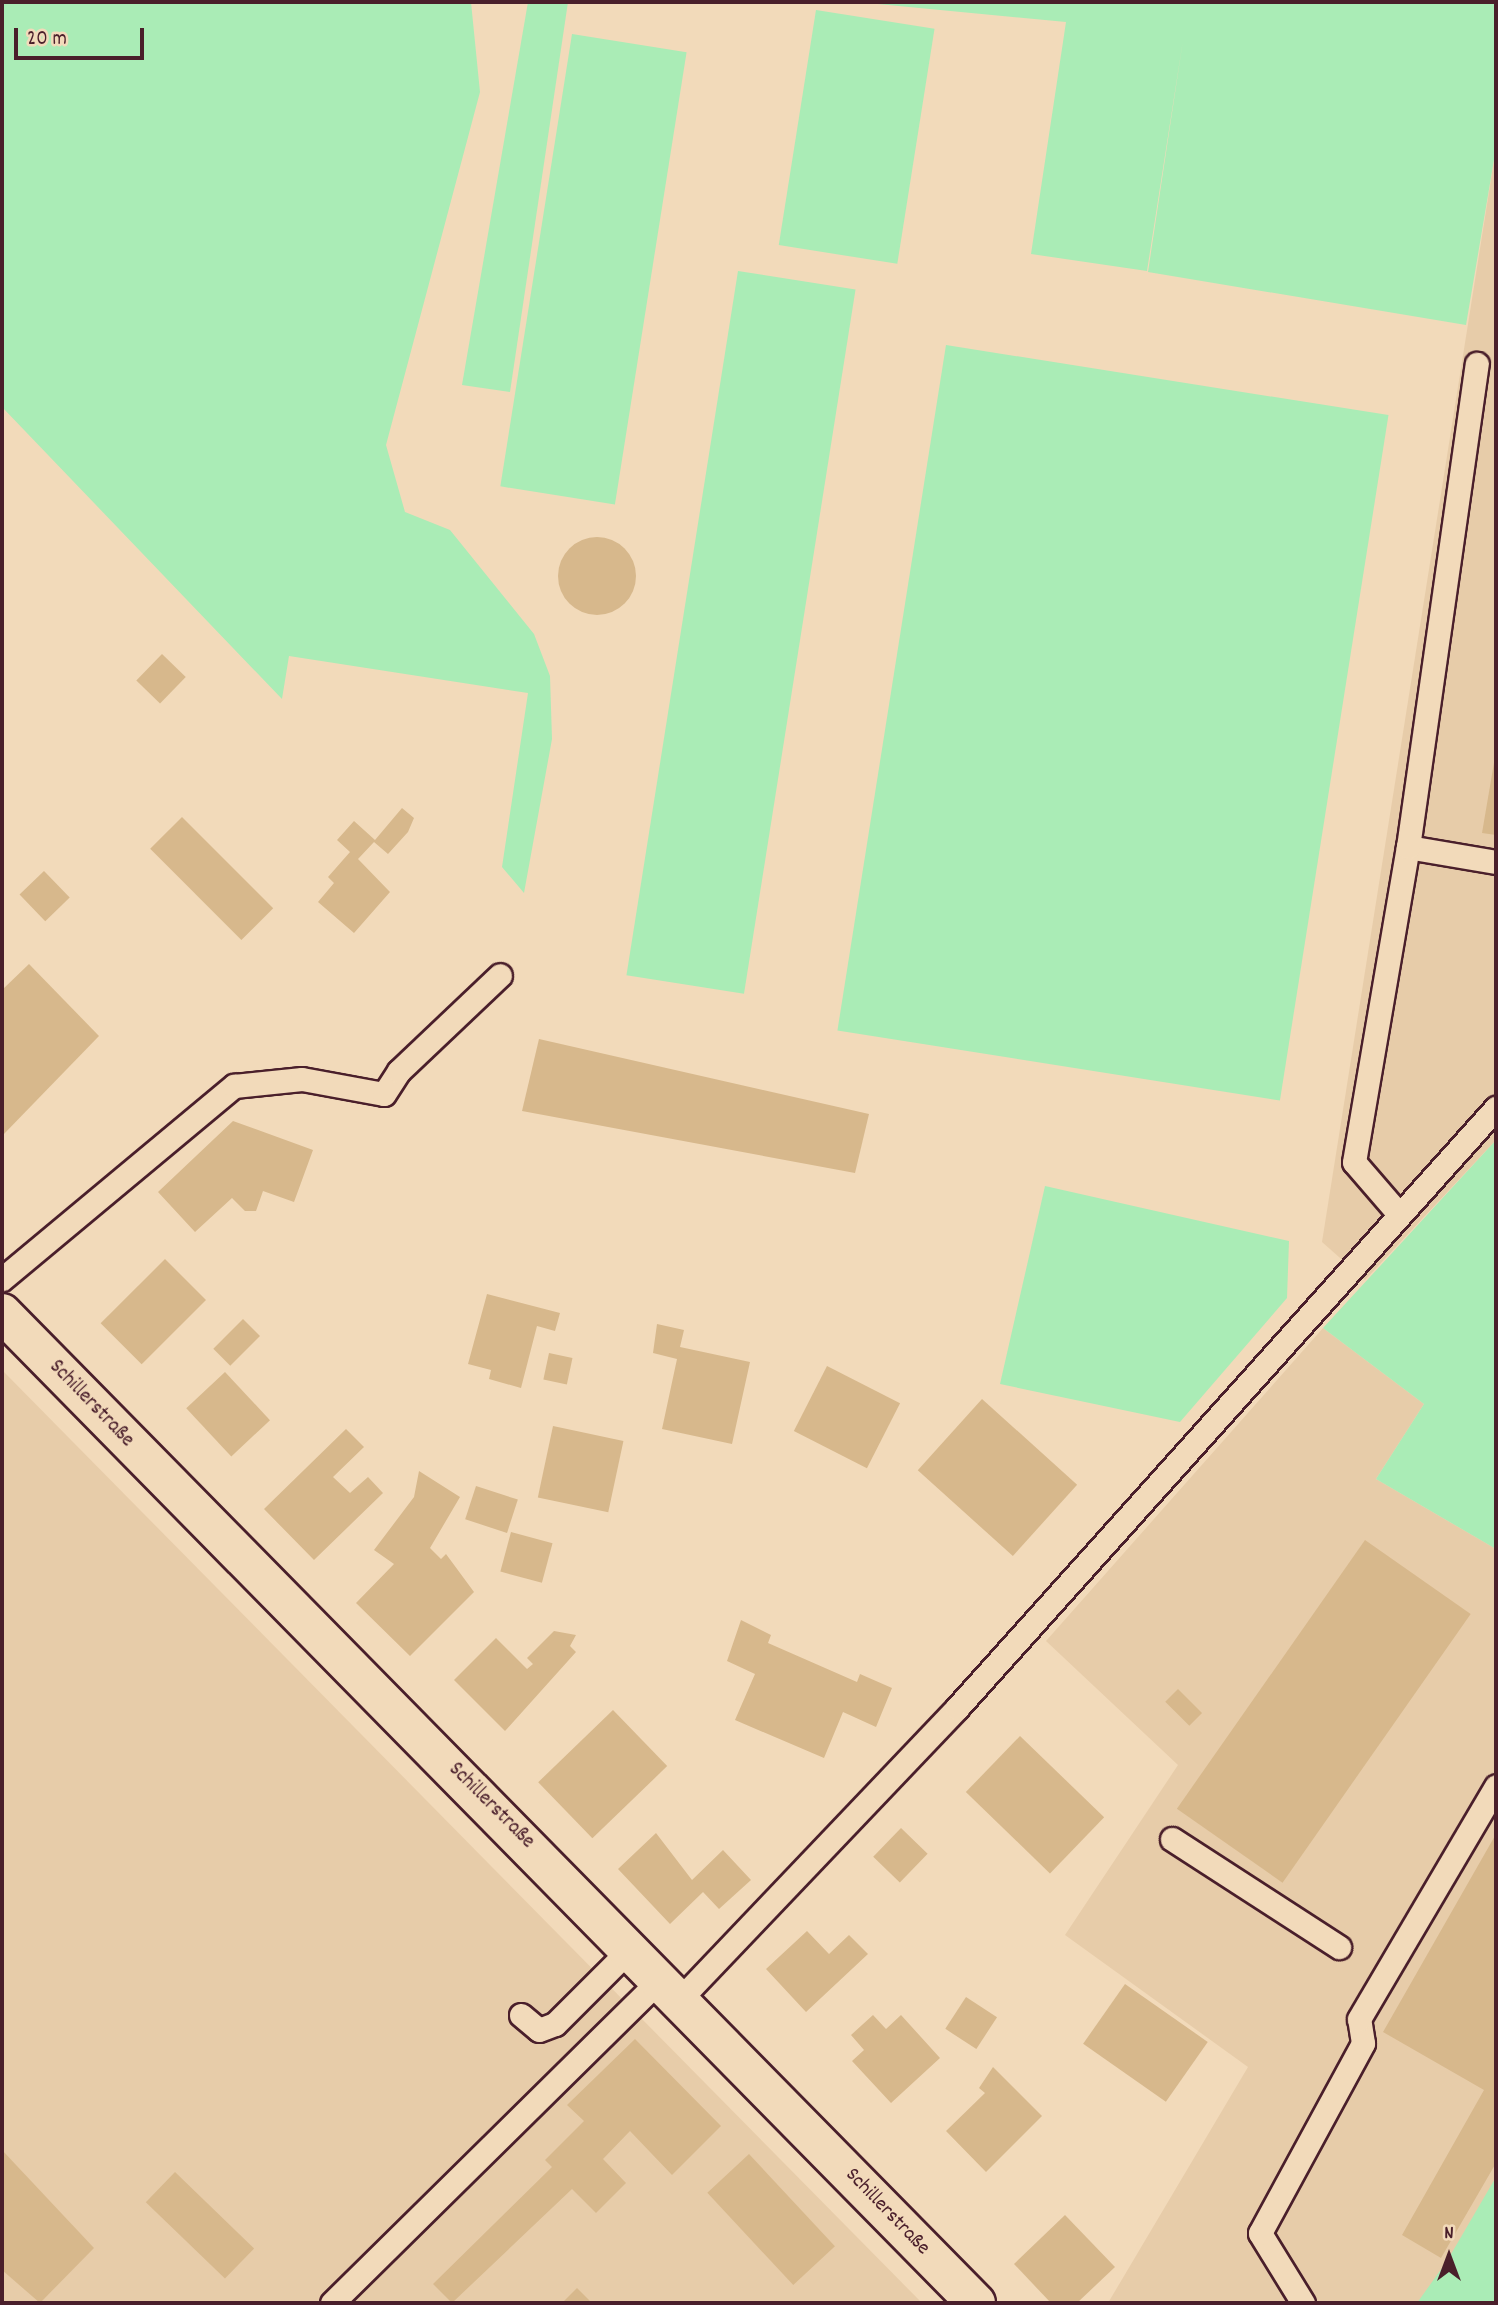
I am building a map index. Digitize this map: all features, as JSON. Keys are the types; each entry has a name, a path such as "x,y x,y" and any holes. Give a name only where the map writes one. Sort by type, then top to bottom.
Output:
{"street":[{"name":"Schillerstraße","path":"2,1313 631,1948 976,2303"}],"lane":[{"path":"1398,1213 1354,1162 1408,847 1477,365"},
{"path":"1408,847 1496,862"},
{"path":"2,1279 234,1086 302,1079 384,1094 399,1071 500,975"},
{"path":"332,2303 671,1989 957,1708 1398,1213 1496,1108"},
{"path":"1303,2303 1260,2233 1363,2043 1359,2019 1496,1786"},
{"path":"1172,1839 1339,1947"},
{"path":"521,2015 539,2030 555,2024 631,1948"}],"shaded area":[{"path":"1496,148 1496,1140 1365,1280 1322,1242"},
{"path":"1323,1328 1424,1404 1376,1479 1496,1549 1496,2303 1108,2303 1248,2067 1065,1935 1178,1765 1046,1641"},
{"path":"2,1370 922,2303 2,2303"}],"green space":[{"path":"2,2 471,2 480,92 386,445 405,512 450,530 534,634 550,676 552,739 524,893 502,867 528,693 289,656 282,699 2,407"},
{"path":"528,2 568,2 510,392 462,385"},
{"path":"857,2 1496,2 1496,148 1466,325 1148,272 1183,40 1147,271 1031,254 1066,22"},
{"path":"816,10 935,29 897,264 779,245"},
{"path":"572,34 687,52 615,505 500,486"},
{"path":"738,271 856,290 744,994 626,975"},
{"path":"946,345 1388,415 1280,1101 837,1030"},
{"path":"1496,1140 1496,1549 1376,1479 1424,1404 1323,1328"},
{"path":"1045,1186 1289,1241 1287,1298 1180,1422 1000,1384"},
{"path":"1496,2177 1496,2303 1417,2303 1447,2261"}],"building":[{"path":"597,537 612,540 625,548 633,561 636,576 633,591 625,604 612,612 597,615 582,612 569,604 561,591 558,576 561,561 569,548 582,540"},
{"path":"162,654 186,677 160,704 136,681"},
{"path":"1496,751 1496,835 1482,833"},
{"path":"402,808 414,818 408,832 388,854 374,842 358,859 390,892 354,933 318,902 334,883 328,877 350,852 337,840 354,821 375,840"},
{"path":"182,817 273,908 241,940 150,849"},
{"path":"44,871 70,898 45,921 20,895"},
{"path":"29,964 99,1036 2,1136 2,990"},
{"path":"539,1039 869,1114 855,1173 522,1111"},
{"path":"233,1121 313,1150 294,1202 263,1191 256,1211 245,1211 232,1198 195,1232 158,1192"},
{"path":"165,1259 206,1300 142,1364 101,1323"},
{"path":"487,1294 560,1313 555,1331 537,1326 521,1388 489,1379 491,1370 468,1364"},
{"path":"243,1319 260,1336 230,1366 213,1349"},
{"path":"657,1324 684,1330 680,1347 750,1362 732,1444 662,1429 677,1359 653,1353"},
{"path":"549,1353 572,1358 567,1384 543,1379"},
{"path":"827,1366 900,1403 867,1468 794,1431"},
{"path":"225,1372 270,1420 231,1456 186,1408"},
{"path":"982,1399 1077,1485 1013,1556 918,1470"},
{"path":"553,1426 623,1441 608,1512 538,1497"},
{"path":"346,1429 364,1447 333,1477 350,1493 368,1477 383,1493 314,1560 264,1509"},
{"path":"419,1471 460,1497 430,1548 441,1559 446,1554 474,1592 410,1656 356,1603 394,1564 374,1550 414,1497"},
{"path":"476,1486 518,1500 507,1533 465,1519"},
{"path":"511,1532 553,1543 542,1583 500,1572"},
{"path":"1365,1540 1471,1614 1283,1883 1177,1809"},
{"path":"741,1620 771,1635 768,1643 857,1682 860,1674 892,1688 876,1727 843,1712 824,1758 735,1720 755,1674 727,1661"},
{"path":"554,1631 576,1635 570,1646 576,1652 505,1731 454,1680 496,1638 527,1669 533,1664 527,1658"},
{"path":"1178,1689 1202,1713 1189,1726 1165,1702"},
{"path":"613,1710 667,1766 592,1838 538,1782"},
{"path":"1020,1736 1104,1817 1050,1873 966,1792"},
{"path":"901,1828 928,1854 900,1882 873,1857"},
{"path":"656,1833 692,1880 723,1850 751,1880 719,1909 703,1892 670,1924 618,1869"},
{"path":"1496,1834 1496,2163 1441,2258 1402,2235 1484,2090 1383,2032"},
{"path":"807,1931 829,1954 849,1935 868,1954 806,2012 766,1969"},
{"path":"1125,1984 1208,2042 1166,2102 1083,2044"},
{"path":"966,1997 997,2017 976,2049 945,2029"},
{"path":"873,2015 886,2029 901,2015 940,2058 891,2103 852,2061 864,2050 851,2035"},
{"path":"635,2039 721,2126 672,2175 630,2131 603,2159 626,2183 596,2213 572,2189 452,2303 433,2284 552,2167 545,2160 584,2121 567,2105"},
{"path":"993,2067 1042,2116 986,2172 946,2131 985,2093 979,2088"},
{"path":"2,2150 94,2248 40,2303 2,2270"},
{"path":"749,2154 835,2246 793,2285 707,2193"},
{"path":"175,2172 254,2248 225,2279 146,2202"},
{"path":"1065,2215 1115,2267 1077,2303 1051,2303 1014,2264"},
{"path":"577,2288 592,2303 562,2303"}]}
